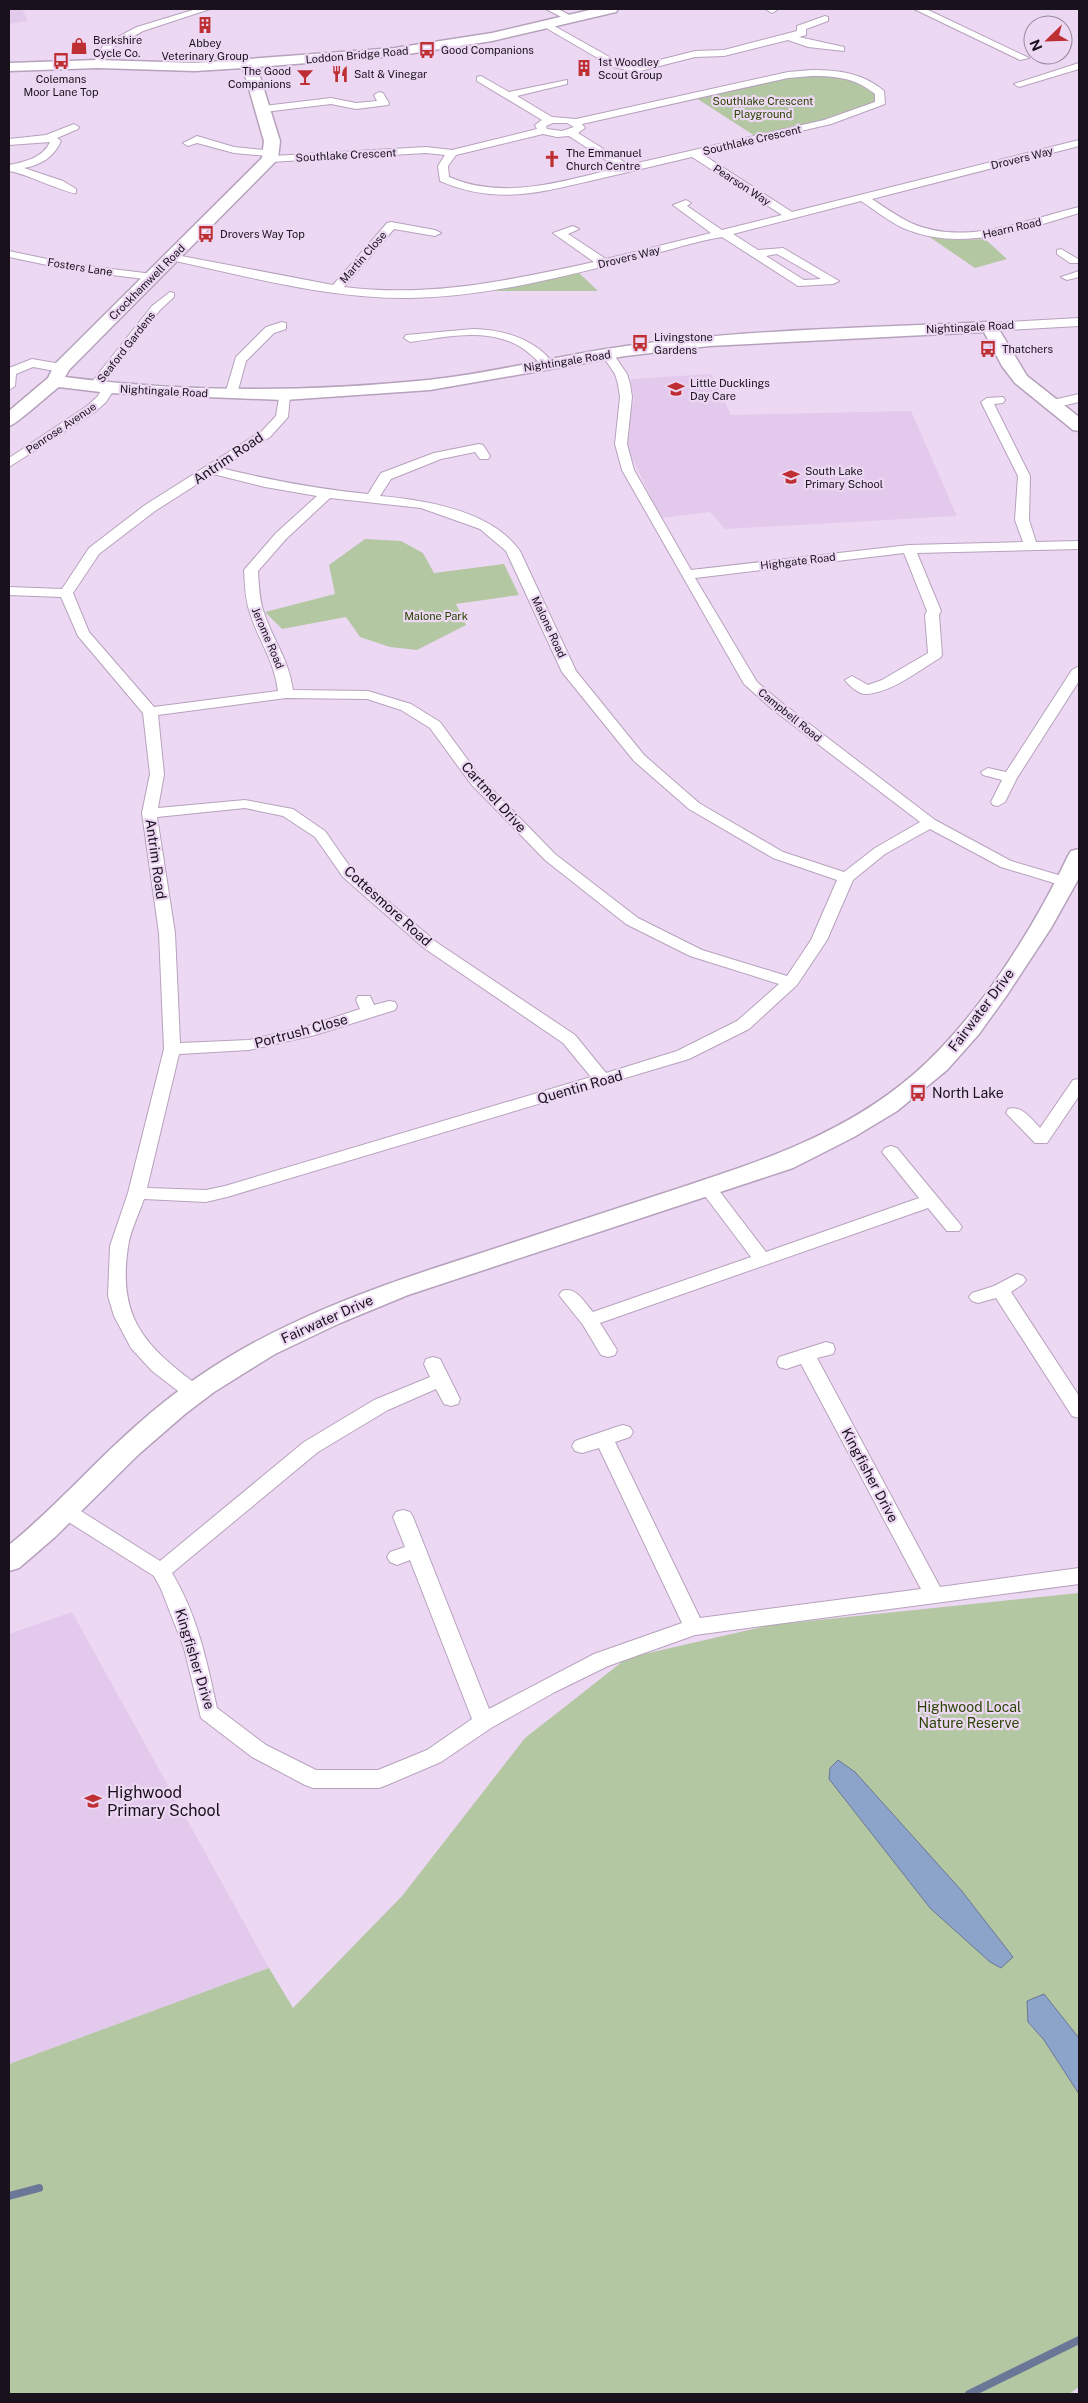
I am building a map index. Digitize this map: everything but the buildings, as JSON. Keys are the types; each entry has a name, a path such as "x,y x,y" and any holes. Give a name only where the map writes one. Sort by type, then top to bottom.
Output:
{"street":[{"path":"179,9 190,14"},
{"path":"98,64 104,51 116,41 140,28 204,9"},
{"path":"551,9 570,18"},
{"name":"Loddon Bridge Road","path":"9,67 47,64 187,67 249,65 395,52 448,45 546,25 611,9"},
{"path":"919,9 1023,58"},
{"path":"546,25 617,65 636,69 695,54 724,53 789,37 803,33 800,28 825,19"},
{"path":"950,34 963,29"},
{"path":"789,37 808,44 840,49"},
{"path":"249,65 264,109 272,141 271,156"},
{"path":"1008,79 1023,86 1079,66"},
{"name":"Southlake Crescent","path":"452,153 443,166 444,179 465,189 500,194 533,191 827,122 862,112 880,104 880,93 870,83 847,75 822,72 788,74 576,122"},
{"path":"481,79 549,120"},
{"path":"508,95 563,82"},
{"path":"331,102 371,106 384,103 379,95"},
{"path":"264,109 331,102 342,98"},
{"path":"542,131 540,125 549,120 565,119 576,122 580,128 571,133 627,169"},
{"path":"9,142 48,138 74,127"},
{"name":"Southlake Crescent","path":"197,139 217,147 271,156 426,150 452,153 542,131 556,135 571,133"},
{"path":"11,168 30,164 51,152 56,141 48,138"},
{"name":"Drovers Way","path":"171,257 275,279 336,289 385,294 449,292 532,280 604,263 1079,143"},
{"name":"Pearson Way","path":"693,153 791,216"},
{"name":"Crockhamwell Road","path":"9,421 58,375 271,156"},
{"path":"11,168 26,175 64,183 72,191"},
{"name":"Hearn Road","path":"863,198 910,226 932,232 955,235 983,236 1079,210"},
{"path":"678,205 802,284 834,281 779,250 756,254"},
{"name":"Martin Close","path":"336,289 402,213"},
{"name":"Martin Close","path":"391,226 435,233"},
{"path":"572,229 559,233 604,263"},
{"path":"1061,252 1078,262"},
{"name":"Fosters Lane","path":"9,254 71,267 153,277"},
{"path":"1067,276 1079,274"},
{"name":"Seaford Gardens","path":"102,387 156,308 170,295"},
{"name":"Seaford Gardens","path":"141,306 156,308"},
{"name":"Nightingale Road","path":"58,375 102,387 284,395 430,385 548,364 709,341 1079,322"},
{"path":"231,394 240,360 266,327 282,326"},
{"path":"989,327 1015,372 1026,386 1053,404 1079,426"},
{"path":"419,339 438,334 505,335 532,348 548,364"},
{"name":"Campbell Road","path":"608,355 622,374 624,384 626,397 621,444 628,470 751,684 776,706 930,823 1006,864 1067,882"},
{"path":"9,386 10,372 32,363 58,375"},
{"name":"Penrose Avenue","path":"9,464 44,438 91,410 102,399 102,387"},
{"name":"Antrim Road","path":"66,592 94,551 150,508 213,470 266,434 282,417 284,395"},
{"path":"1053,404 1079,398"},
{"path":"999,400 987,402 1024,476 1022,520 1030,546"},
{"path":"372,498 386,476 438,456 479,448"},
{"name":"Malone Road","path":"213,470 265,483 327,494 423,504 485,526 508,544 570,672 639,758 694,806 778,855 846,878"},
{"name":"Jerome Road","path":"286,694 283,671 255,606 251,570 281,536 327,494"},
{"name":"Highgate Road","path":"687,575 827,557 909,550 1079,545"},
{"path":"852,680 870,694 934,655 932,615 934,611 909,550"},
{"path":"9,591 66,592 83,633 150,712"},
{"path":"998,802 1010,778 1079,670"},
{"name":"Cartmel Drive","path":"150,712 286,694 368,695 406,707 434,725 476,781 550,857 632,921 696,954 791,982"},
{"name":"Antrim Road","path":"150,712 157,774 149,813 167,933 172,1049 137,1193 119,1246 118,1296 123,1316 138,1343 159,1366 193,1392"},
{"path":"988,772 1010,778"},
{"name":"Cottesmore Road","path":"149,813 245,804 288,812 320,834 348,874 430,945 569,1039 603,1080"},
{"name":"Quentin Road","path":"137,1193 190,1196 227,1191 683,1055 743,1025 791,982 819,940 846,878 880,851 930,823"},
{"name":"Fairwater Drive","path":"9,1560 33,1542 66,1512 147,1430 193,1392 253,1353 352,1307 784,1162 818,1147 865,1121 904,1095 953,1050 998,993 1067,882 1079,856"},
{"name":"Portrush Close","path":"172,1049 249,1045 310,1032 366,1006 389,1006"},
{"path":"1014,1113 1041,1139 1079,1084"},
{"path":"891,1152 953,1227"},
{"path":"708,1188 761,1258"},
{"path":"589,1320 929,1200"},
{"path":"978,1297 1000,1290 1017,1280"},
{"path":"1000,1290 1079,1411"},
{"path":"568,1295 589,1320 608,1350"},
{"path":"786,1362 826,1349"},
{"name":"Kingfisher Drive","path":"806,1356 934,1594"},
{"path":"161,1571 311,1447 436,1372 451,1399"},
{"path":"582,1446 622,1432"},
{"path":"604,1439 694,1628"},
{"name":"Kingfisher Drive","path":"66,1512 161,1571 171,1588 194,1648 208,1712 259,1751 313,1779 379,1779 434,1756 484,1722 548,1686 601,1660 694,1628 934,1594 1079,1576"},
{"path":"403,1517 407,1554 484,1722"}],"shaded area":[{"path":"9,9 22,9 28,21 9,24"},
{"name":"South Lake Primary School","path":"711,374 731,415 911,411 957,516 725,529 710,512 661,518 625,443 625,424 634,401 631,379"},
{"name":"Highwood Primary School","path":"72,1612 269,1968 9,2064 9,1634"}],"green space":[{"name":"Southlake Crescent Playground","path":"822,72 870,83 880,103 862,112 758,138 693,96 788,75"},
{"path":"928,236 957,240 985,239 1007,259 975,268"},
{"path":"578,272 598,291 481,291 537,282"},
{"name":"Malone Park","path":"365,539 401,541 423,553 434,573 504,564 519,595 456,604 466,625 417,650 390,647 360,637 346,617 282,629 265,612 335,594 329,565"},
{"name":"Highwood Local Nature Reserve","path":"1079,1593 1079,2387 1069,2394 9,2394 9,2064 269,1968 293,2008 402,1896 525,1738 627,1658 770,1625"}],"water":[{"path":"838,1760 855,1772 961,1890 1013,1957 1001,1968 990,1962 930,1908 829,1779 830,1768"},
{"path":"1044,1994 1079,2038 1079,2094 1044,2040 1028,2022 1027,2001"}],"waterway":[{"path":"9,2196 39,2188"},
{"path":"969,2394 1079,2340"}],"place":[{"name":"Abbey Veterinary Group","path":"205,25"},
{"name":"Berkshire Cycle Co.","path":"79,46"},
{"name":"Good Companions","path":"427,50"},
{"name":"Colemans Moor Lane Top","path":"61,61"},
{"name":"1st Woodley Scout Group","path":"584,68"},
{"name":"Salt & Vinegar","path":"340,74"},
{"name":"The Good Companions","path":"305,77"},
{"name":"The Emmanuel Church Centre","path":"552,159"},
{"name":"Drovers Way Top","path":"206,234"},
{"name":"Livingstone Gardens","path":"640,343"},
{"name":"Thatchers","path":"988,349"},
{"name":"Little Ducklings Day Care","path":"676,389"},
{"name":"South Lake Primary School","path":"791,477"},
{"name":"North Lake","path":"918,1093"},
{"name":"Highwood Primary School","path":"93,1801"}]}
